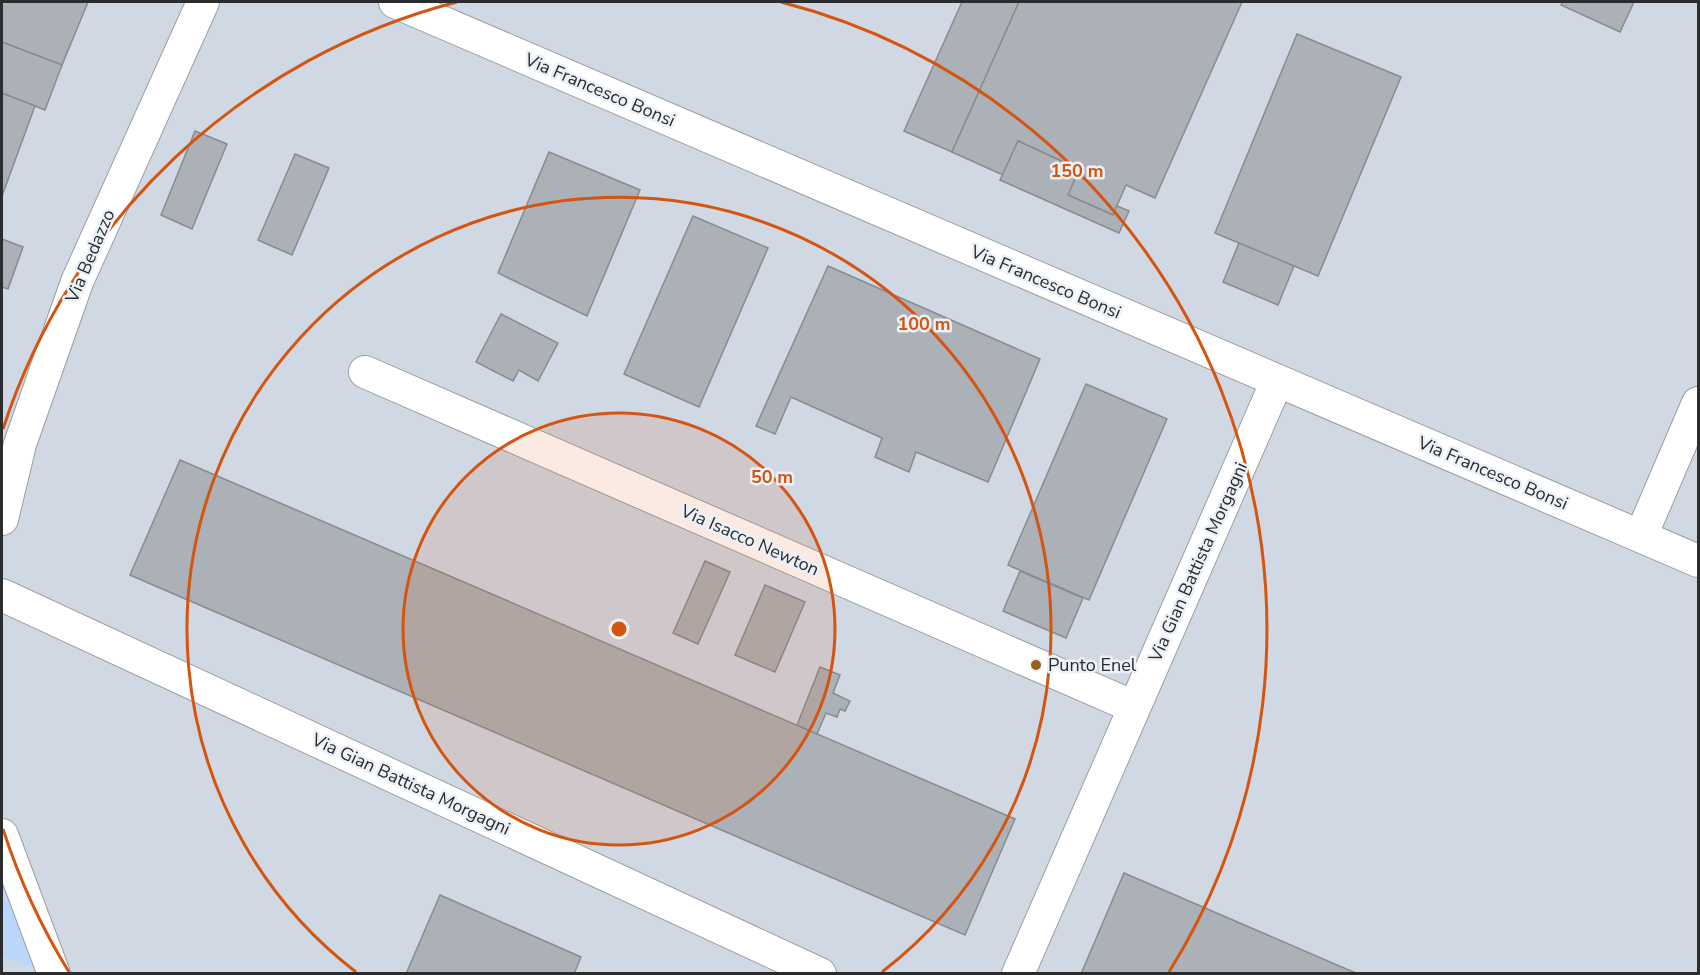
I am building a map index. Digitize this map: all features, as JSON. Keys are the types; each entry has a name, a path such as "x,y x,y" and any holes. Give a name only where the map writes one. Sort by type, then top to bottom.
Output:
{"street":[{"name":"Via Bedazzo","path":"2,519 20,444 77,282 203,2"},
{"name":"Via Francesco Bonsi","path":"395,2 1698,561"},
{"name":"Via Isacco Newton","path":"365,372 1134,707"},
{"name":"Via Gian Battista Morgagni","path":"1018,974 1276,381"},
{"path":"1641,536 1698,403"},
{"name":"Via Gian Battista Morgagni","path":"2,595 820,974"},
{"path":"2,835 54,974"}],"shaded area":[{"path":"2,2 1698,2 1698,973 2,973"},
{"path":"2,868 37,969 2,956"}],"building":[{"path":"2,2 88,2 62,65 2,42"},
{"path":"962,2 1019,2 952,152 904,131"},
{"path":"1019,2 1242,2 1155,198 1126,185 1113,215 1068,195 1079,169 1018,141 1003,175 952,152"},
{"path":"1563,2 1634,2 1620,32 1561,5"},
{"path":"1297,34 1401,77 1318,276 1215,233"},
{"path":"2,42 62,65 45,110 2,93"},
{"path":"2,93 35,106 2,196"},
{"path":"195,131 227,144 192,229 161,215"},
{"path":"1018,141 1079,169 1068,195 1113,215 1117,206 1129,211 1119,233 1000,180"},
{"path":"549,152 640,190 587,316 498,273"},
{"path":"295,154 329,168 292,255 258,240"},
{"path":"693,216 768,248 699,407 624,374"},
{"path":"2,239 23,247 8,289 2,287"},
{"path":"1239,243 1294,266 1278,305 1223,282"},
{"path":"828,266 1040,359 988,482 916,452 909,472 875,457 882,438 791,397 775,434 756,426"},
{"path":"501,314 558,343 538,381 519,370 513,381 476,362"},
{"path":"1086,384 1167,419 1089,600 1008,565"},
{"path":"180,460 1015,819 965,935 130,575"},
{"path":"705,561 730,572 698,644 673,633"},
{"path":"1020,571 1083,598 1066,638 1003,611"},
{"path":"765,585 805,602 775,672 735,655"},
{"path":"820,667 840,675 833,693 850,701 845,711 840,709 837,717 826,713 817,734 797,725"},
{"path":"1124,873 1358,974 1081,974"},
{"path":"440,895 581,957 574,974 406,974"}],"place":[{"name":"Punto Enel","path":"1036,665"}]}
